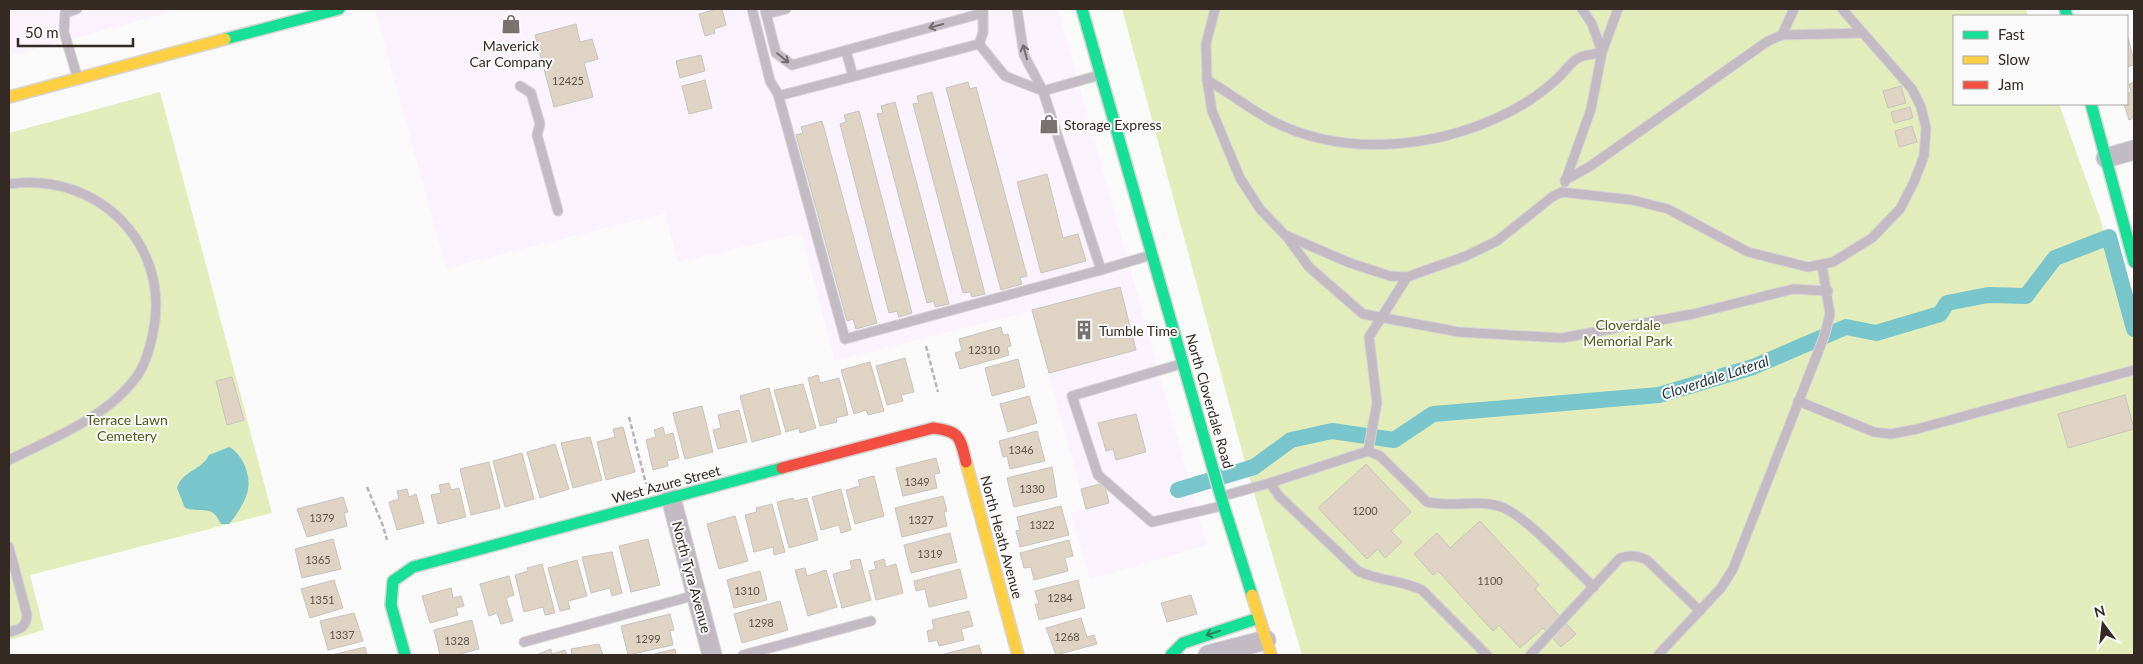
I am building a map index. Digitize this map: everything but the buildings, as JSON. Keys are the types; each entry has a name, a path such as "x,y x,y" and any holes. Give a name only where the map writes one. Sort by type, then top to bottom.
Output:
{"street":[{"path":"9,97 302,14 339,9"},
{"name":"North Cloverdale Road","path":"1082,9 1222,501 1268,647"},
{"path":"2091,105 2134,262"},
{"path":"2106,158 2134,150"},
{"name":"West Azure Street","path":"405,655 391,605 393,581 414,567 933,428 950,430"},
{"name":"North Heath Avenue","path":"950,430 960,438 1018,655"},
{"name":"North Tyra Avenue","path":"671,498 712,655"},
{"path":"1171,655 1183,643 1259,618"},
{"path":"1208,655 1268,647"}],"lane":[{"path":"77,9 65,13 64,32 78,79"},
{"path":"752,9 770,81 778,94 845,339 1153,255"},
{"path":"786,9 766,11 776,53 792,65 983,11 983,32 979,44"},
{"path":"1017,9 1024,55 1043,91 1101,270"},
{"path":"1215,9 1206,44 1207,80 1212,112 1240,178 1260,209 1285,235 1310,267 1363,314 1459,332 1562,338 1693,314 1793,289 1828,292"},
{"path":"1582,9 1592,24 1602,52"},
{"path":"1562,192 1591,109 1602,52 1618,9"},
{"path":"1782,35 1794,9"},
{"path":"1285,235 1350,262 1390,276 1407,277 1466,256 1497,241 1552,197 1562,192 1632,200 1668,209 1748,252 1787,264 1808,267 1833,262 1872,238 1900,209 1914,182 1924,156 1926,128 1921,107 1912,89 1842,9"},
{"path":"1565,180 1589,167 1768,41 1782,35 1863,33"},
{"path":"778,94 782,95 979,44"},
{"path":"979,44 1005,76 1043,91 1100,75"},
{"path":"846,51 853,76"},
{"path":"1207,80 1276,122 1300,132 1348,143 1386,146 1416,142 1489,121 1522,105 1558,78 1578,58 1602,52"},
{"path":"520,86 531,93 540,124 537,135 558,211"},
{"path":"9,184 30,181 70,188 104,205 134,233 148,260 155,284 157,316 150,347 138,375 113,403 58,435 9,460"},
{"path":"1658,655 1721,588 1733,569 1830,314 1828,292 1822,265"},
{"path":"1368,451 1377,403 1369,337 1407,277"},
{"path":"1184,364 1072,396 1098,475 1152,522 1222,501 1368,451 1380,456 1428,502 1483,504 1504,508 1525,523 1594,587"},
{"path":"1798,401 1874,432 1891,434 1917,429 2134,370"},
{"path":"1270,484 1279,496 1358,571 1373,577 1412,585 1422,590 1487,655"},
{"path":"9,547 27,615 26,623 21,629 9,632"},
{"path":"1530,655 1620,558 1639,556 1647,560 1700,611"},
{"path":"524,642 696,595"},
{"path":"743,655 871,621"}],"path":[{"path":"926,346 938,392"},
{"path":"629,417 649,492"},
{"path":"366,487 387,540"}],"shaded area":[{"path":"9,9 181,9 9,56"},
{"path":"375,9 1058,9 1207,545 1090,579 1071,513 1086,509 1031,311 835,361 801,233 678,262 665,213 446,268"}],"green space":[{"name":"Cloverdale Memorial Park","path":"1122,9 2026,9 2028,15 1953,15 1953,105 2059,105 2100,218 2134,344 2134,655 1302,655 1246,466"},
{"name":"Terrace Lawn Cemetery","path":"160,92 272,513 30,575 44,630 9,640 9,133"}],"water":[{"path":"229,447 242,459 249,483 243,502 232,521 229,524 221,524 214,513 210,511 185,508 177,488 183,478 202,464 209,455"}],"waterway":[{"name":"Cloverdale Lateral","path":"1178,490 1254,467 1291,440 1332,431 1394,440 1433,414 1659,395 1753,367 1846,327 1876,333 1940,314 1947,303 1988,295 2026,296 2055,258 2109,237 2134,329"}],"traffic: fast":[{"path":"225,39 339,9"},
{"path":"1082,9 1221,497 1252,595"},
{"path":"2065,9 2067,15"},
{"path":"2091,105 2134,262"},
{"path":"405,655 391,605 393,581 413,567 782,468"},
{"path":"1171,655 1183,643 1259,618"}],"traffic: slow":[{"path":"9,97 225,39"},
{"path":"966,462 1018,655"},
{"path":"1252,595 1271,655"}],"traffic: jam":[{"path":"782,468 933,428 954,433 960,441 966,462"}],"place":[{"name":"Maverick Car Company","path":"511,24"},
{"name":"Storage Express","path":"1049,124"},
{"name":"Tumble Time","path":"1084,330"}]}
